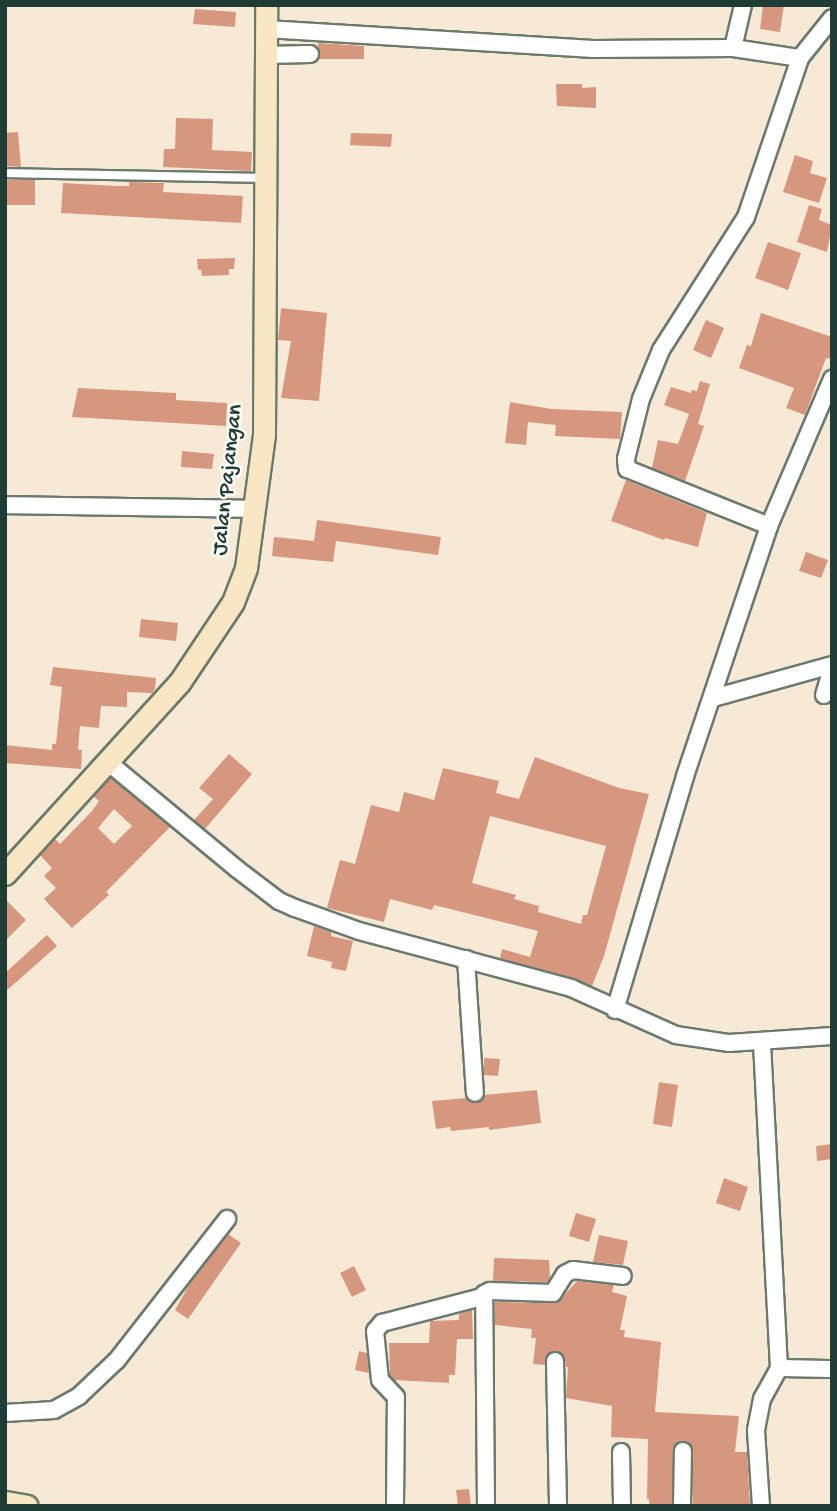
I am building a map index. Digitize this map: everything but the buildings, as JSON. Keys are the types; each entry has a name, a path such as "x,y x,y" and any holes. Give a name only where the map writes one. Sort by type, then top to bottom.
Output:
{"main road":[{"name":"Jalan Pajangan","path":"5,874 109,763 178,683 233,602 246,568 264,435 266,5"},
{"path":"5,1502 27,1506"}],"street":[{"path":"733,48 743,5"},
{"path":"769,526 628,469 625,459 641,399 661,350 746,217 800,58 832,18"},
{"path":"266,29 593,49 733,48 800,58"},
{"path":"265,55 310,54"},
{"path":"615,1010 685,776 769,526 832,379"},
{"path":"5,505 255,509"},
{"path":"713,698 832,667"},
{"path":"824,695 832,667"},
{"path":"109,763 279,901 359,931 571,988 615,1010 676,1035 704,1041 762,1042 832,1035"},
{"path":"466,959 475,1093"},
{"path":"761,1506 756,1430 762,1399 779,1368 762,1042"},
{"path":"5,1413 54,1410 79,1396 117,1360 227,1219"},
{"path":"394,1506 396,1397 380,1380 375,1331 382,1323 482,1297 490,1291 553,1293 565,1273 573,1270 623,1276"},
{"path":"482,1297 486,1506"},
{"path":"555,1361 558,1506"},
{"path":"779,1368 832,1370"},
{"path":"682,1506 683,1451"},
{"path":"621,1452 622,1506"}],"lane":[{"path":"5,173 265,178"}]}
